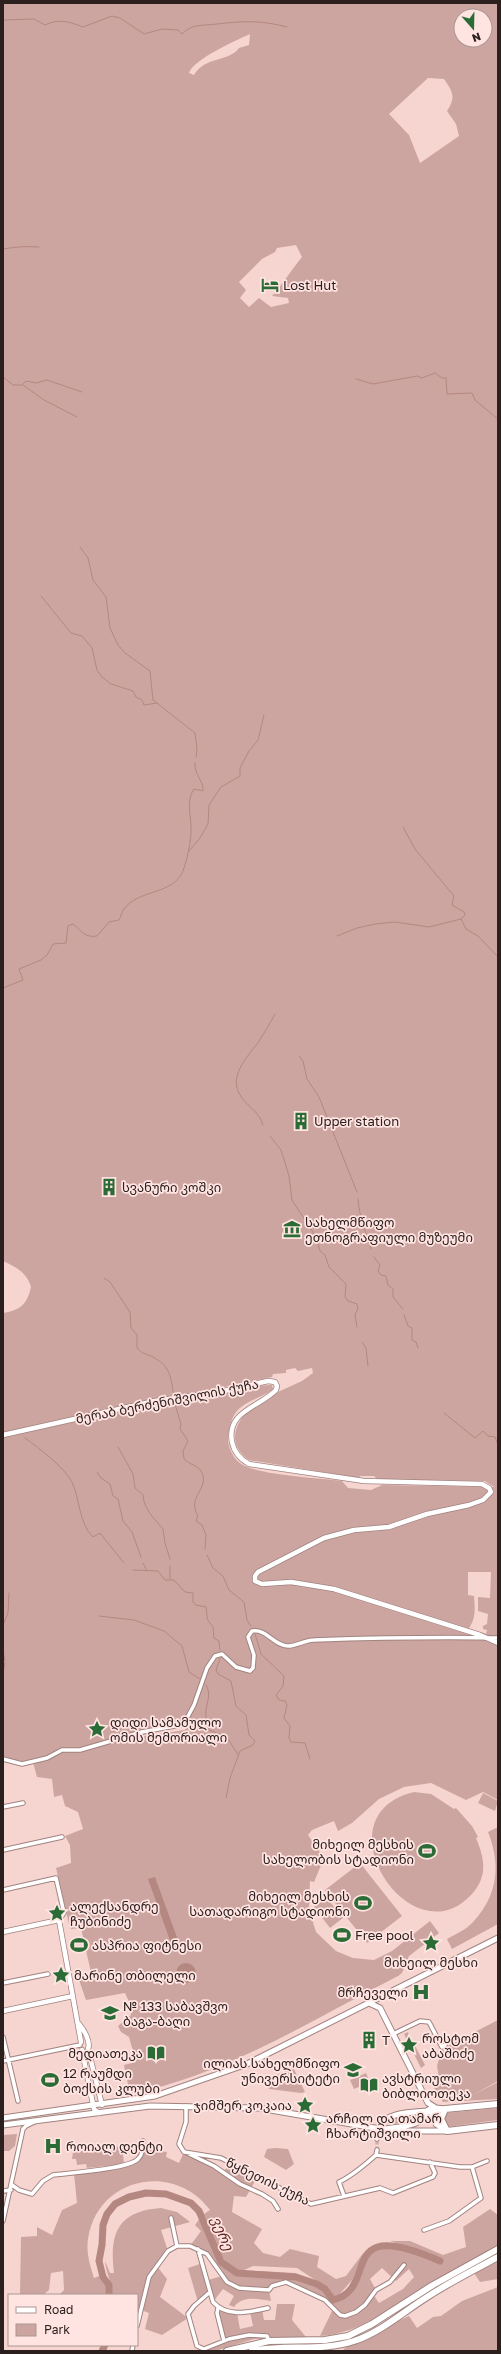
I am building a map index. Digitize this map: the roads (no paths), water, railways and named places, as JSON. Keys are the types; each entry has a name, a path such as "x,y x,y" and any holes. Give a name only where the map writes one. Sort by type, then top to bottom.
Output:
{"main road":[{"path":"3,2118 102,2105 155,2096 228,2071 247,2064 498,1938"},
{"path":"380,2008 381,2003 388,1994"},
{"path":"369,2003 380,2008 428,2103 429,2111 436,2124 447,2131"},
{"path":"428,2103 436,2108 445,2109"},
{"path":"416,2113 424,2109 428,2103"},
{"path":"380,2130 382,2120 391,2115 498,2104"},
{"path":"3,2125 150,2106 186,2106 259,2108 380,2130 421,2132 447,2131 498,2125"},
{"path":"445,2109 441,2119 447,2131"},
{"path":"380,2130 418,2123 429,2111"},
{"path":"226,2351 269,2341 325,2340 356,2332 445,2278 498,2250"},
{"path":"252,2351 277,2348 324,2347 354,2341 374,2332 427,2297 498,2257"}],"street":[{"name":"მერაბ ბერძენიშვილის ქუჩა","path":"3,1435 156,1401 219,1392 268,1381 275,1382 277,1388 272,1394 245,1409 233,1426 231,1436 233,1447 244,1461 262,1467 364,1481 482,1484 489,1488 491,1492 482,1500 463,1507 427,1514 389,1526 346,1532 324,1538 265,1568 256,1574 255,1581 262,1584 291,1582 334,1589 488,1638 498,1643"},
{"path":"3,1759 22,1764 47,1758 62,1750 80,1750 142,1732 180,1725 186,1720 194,1705 207,1668 215,1656 222,1654 241,1670 250,1671 253,1668 254,1654 248,1637 252,1631 261,1631 283,1646 304,1641 324,1640 498,1638"},
{"path":"3,1807 23,1803"},
{"path":"3,1850 62,1837"},
{"path":"3,1890 56,1878 64,1913 59,1920 3,1932"},
{"path":"59,1920 79,2024 81,2046 95,2110 99,2113"},
{"path":"3,1982 48,1974"},
{"path":"3,2011 73,1996"},
{"path":"393,2034 420,2021 429,2022 442,2047 445,2045"},
{"path":"79,2024 85,2031 87,2041 90,2044 88,2049 102,2105"},
{"path":"3,2037 18,2100"},
{"path":"3,2061 81,2046 87,2041"},
{"path":"81,2046 88,2049"},
{"path":"186,2106 186,2122 182,2130 179,2144 184,2152 214,2166 240,2184 262,2194 273,2201 278,2209"},
{"path":"3,2221 11,2190 23,2129 36,2121"},
{"path":"17,2123 23,2129"},
{"path":"378,2139 380,2130"},
{"path":"12,2185 19,2190 32,2194 44,2180 53,2175 126,2165 138,2160 142,2154 143,2141"},
{"path":"376,2155 377,2150"},
{"name":"წყნეთის ქუჩა","path":"184,2152 221,2158 311,2204 380,2188 393,2193 433,2177 434,2173 430,2162"},
{"path":"344,2196 339,2182 349,2177 354,2170 376,2155 460,2167 472,2166 487,2161"},
{"path":"424,2230 454,2218 481,2198 472,2166"},
{"path":"3,2191 11,2190"},
{"path":"171,2218 177,2246"},
{"path":"138,2322 149,2277 163,2257 177,2246 190,2246 207,2254 227,2282 239,2288 269,2290 272,2286 286,2282 319,2296 340,2315 346,2316 356,2312 365,2305 376,2290 390,2282 404,2265"},
{"path":"198,2249 213,2302 218,2308 241,2314 268,2308"},
{"path":"210,2292 194,2306 188,2314 195,2343 200,2348 224,2341 262,2335 267,2336 269,2341"},
{"path":"218,2308 217,2314 224,2341"}],"waterway":[{"path":"3,20 34,19 45,25 60,21 83,27 112,16 120,18 144,34 162,29 178,30 182,34 186,30 198,26 244,22 269,23 287,27"},
{"path":"3,249 39,247"},
{"path":"356,379 373,384 417,376 422,378 435,373 442,378 446,378 447,394 472,393 475,400 498,419"},
{"path":"3,377 13,385 23,385 44,400 77,417"},
{"path":"23,384 26,381 36,383 47,380 82,392"},
{"path":"80,547 88,558 93,580 106,597 110,628 118,645 125,653 150,671 153,700 195,733 197,749 196,757"},
{"path":"41,596 71,633 82,636 92,648 97,670 102,677 111,684 133,691 136,697 142,700 144,705 157,703"},
{"path":"189,851 200,838 208,824 209,805 221,787 240,776 240,768 249,751 258,740 264,715"},
{"path":"3,988 23,980 19,969 41,960 47,955 53,944 66,943 68,926 73,924 86,935 97,936 109,922 119,920 123,910 130,903 137,898 169,886 181,875 187,859 191,838 190,798 194,789 203,791 202,784 196,771 195,763"},
{"path":"403,827 415,849 454,896 452,905 464,912 465,915 461,919 466,929 478,936 498,957"},
{"path":"337,936 357,928 375,924 395,922 429,927 461,919"},
{"path":"263,1125 261,1120 239,1093 236,1079 238,1072 275,1014"},
{"path":"299,1056 303,1061 307,1079 319,1097 357,1192"},
{"path":"270,1136 281,1150 289,1176 292,1200 316,1237 320,1251 325,1255 329,1267 346,1284 345,1297 348,1301 357,1304 358,1309 355,1314 357,1327"},
{"path":"358,1199 361,1218 371,1249"},
{"path":"374,1257 380,1265 378,1271 381,1275 386,1276 388,1285 393,1289 393,1297 403,1309"},
{"path":"104,1278 110,1282 130,1312 131,1328 137,1335 137,1348 163,1364 170,1376 173,1392"},
{"path":"404,1315 408,1326 412,1328 412,1340 416,1342 418,1348"},
{"path":"362,1342 366,1348 368,1366"},
{"path":"174,1401 181,1424 180,1429 188,1441 183,1451 184,1459 200,1469 203,1477 203,1483 196,1498 195,1509 198,1516 196,1521 202,1525 206,1535 205,1549"},
{"path":"444,1413 475,1438 483,1431 488,1436 495,1437 498,1445"},
{"path":"25,1438 51,1458 68,1476 75,1489 82,1518 88,1532 93,1537 100,1533 124,1563"},
{"path":"118,1447 133,1474 135,1488 143,1495 147,1509 163,1529 165,1543 170,1559"},
{"path":"97,1472 101,1478 110,1484 113,1496 118,1499 123,1521 132,1532 141,1557"},
{"path":"207,1555 213,1568 223,1576 229,1590 244,1602 247,1620 251,1626"},
{"path":"143,1563 146,1569"},
{"path":"170,1566 170,1579"},
{"path":"133,1570 158,1571 165,1580 174,1580 185,1592 193,1593 193,1602 196,1605 206,1607 207,1618 213,1627 214,1638 219,1641 220,1650"},
{"path":"3,1625 8,1613 9,1593"},
{"path":"99,1616 134,1620 164,1631 182,1646 189,1672 200,1679"},
{"path":"255,1634 261,1654 284,1676 283,1686 276,1695 279,1700 285,1701 287,1705 284,1718 290,1726 289,1738 291,1742 305,1743 310,1759"},
{"path":"3,1650 5,1661"},
{"path":"220,1659 216,1670 218,1674 231,1681 236,1706 246,1715 249,1735 255,1741 253,1745 240,1751 230,1778 226,1798"},
{"path":"3,1673 5,1663"},
{"path":"206,1685 209,1693 206,1713 206,1720 209,1730 227,1737 238,1755"},
{"name":"ვერე","path":"109,2294 109,2285 103,2277 99,2261 102,2245 103,2225 107,2214 115,2204 129,2197 146,2193 166,2194 191,2203 199,2211 221,2262 237,2273 296,2277 317,2284 325,2289 333,2300 347,2293 355,2283 364,2259 372,2250 385,2246 407,2249 440,2261"},
{"name":"ვერე","path":"102,2351 104,2346"}],"tunnel":[{"path":"377,2139 377,2150"}],"place":[{"name":"Lost Hut","path":"270,285"},
{"name":"Upper station","path":"301,1121"},
{"name":"სვანური კოშკი","path":"109,1187"},
{"name":"სახელმწიფო ეთნოგრაფიული მუზეუმი","path":"292,1229"},
{"name":"დიდი სამამულო ომის მემორიალი","path":"97,1729"},
{"name":"მიხეილ მესხის სახელობის სტადიონი","path":"427,1851"},
{"name":"მიხეილ მესხის სათადარიგო სტადიონი","path":"363,1903"},
{"name":"ალექსანდრე ჩუბინიძე","path":"57,1913"},
{"name":"Free pool","path":"342,1935"},
{"name":"მიხეილ მესხი","path":"431,1943"},
{"name":"ასპრია ფიტნესი","path":"79,1945"},
{"name":"მარინე თბილელი","path":"61,1975"},
{"name":"მრჩეველი","path":"421,1992"},
{"name":"№ 133 საბავშვო ბაგა-ბაღი","path":"110,2013"},
{"name":"T","path":"369,2040"},
{"name":"როსტომ აბაშიძე","path":"409,2045"},
{"name":"მედიათეკა","path":"156,2053"},
{"name":"ილიას სახელმწიფო უნივერსიტეტი","path":"353,2070"},
{"name":"12 რაუმდი ბოქსის კლუბი","path":"50,2080"},
{"name":"ავსტრიული ბიბლიოთეკა","path":"369,2085"},
{"name":"ჯიმშერ კოკაია","path":"305,2105"},
{"name":"არჩილ და თამარ ჩხარტიშვილი","path":"313,2125"},
{"name":"როიალ დენტი","path":"53,2146"}]}
